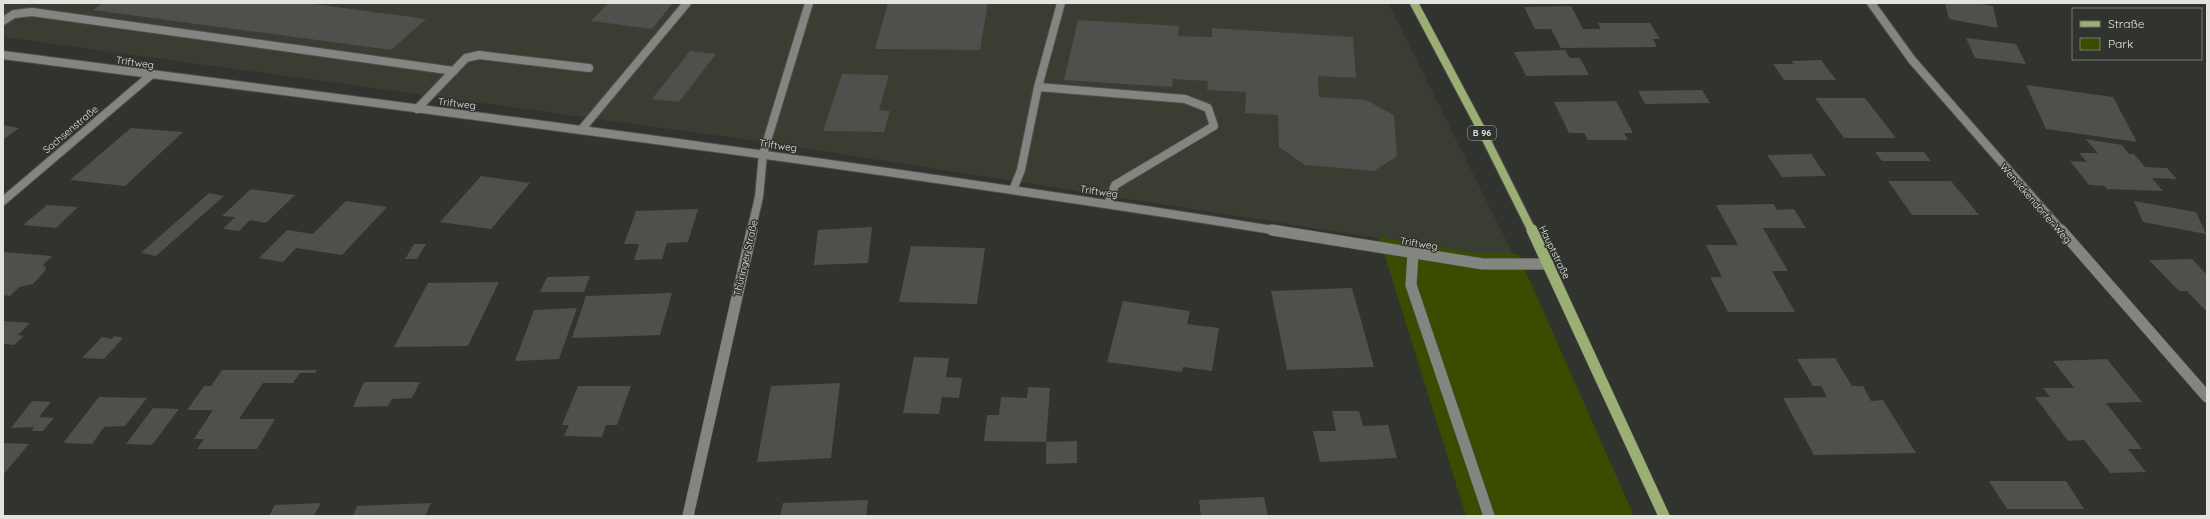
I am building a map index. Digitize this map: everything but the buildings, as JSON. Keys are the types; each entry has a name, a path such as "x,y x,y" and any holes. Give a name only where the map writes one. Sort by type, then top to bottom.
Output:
{"main road":[{"name":"Hauptstraße","path":"1414,3 1548,264 1664,516"}],"street":[{"path":"581,130 687,3"},
{"name":"Thüringer Straße","path":"688,516 759,197 763,154 809,3"},
{"path":"1013,190 1021,170 1038,87 1061,3"},
{"name":"Wensickendorfer Weg","path":"1871,3 1912,60 2207,397"},
{"path":"3,21 14,14 32,12 454,71"},
{"name":"Triftweg","path":"3,55 763,154 1108,204 1483,264 1548,264"},
{"path":"417,109 466,58 479,55 589,68"},
{"name":"Sachsenstraße","path":"3,201 151,75"},
{"path":"1038,87 1185,99 1208,108 1214,126 1115,185 1108,204"},
{"path":"1413,253 1411,285 1489,516"}],"shaded area":[{"path":"3,3 1388,3 1513,254 1479,254 757,141 3,37"}],"green space":[{"path":"1379,237 1479,254 1518,254 1634,516 1466,516"}]}
